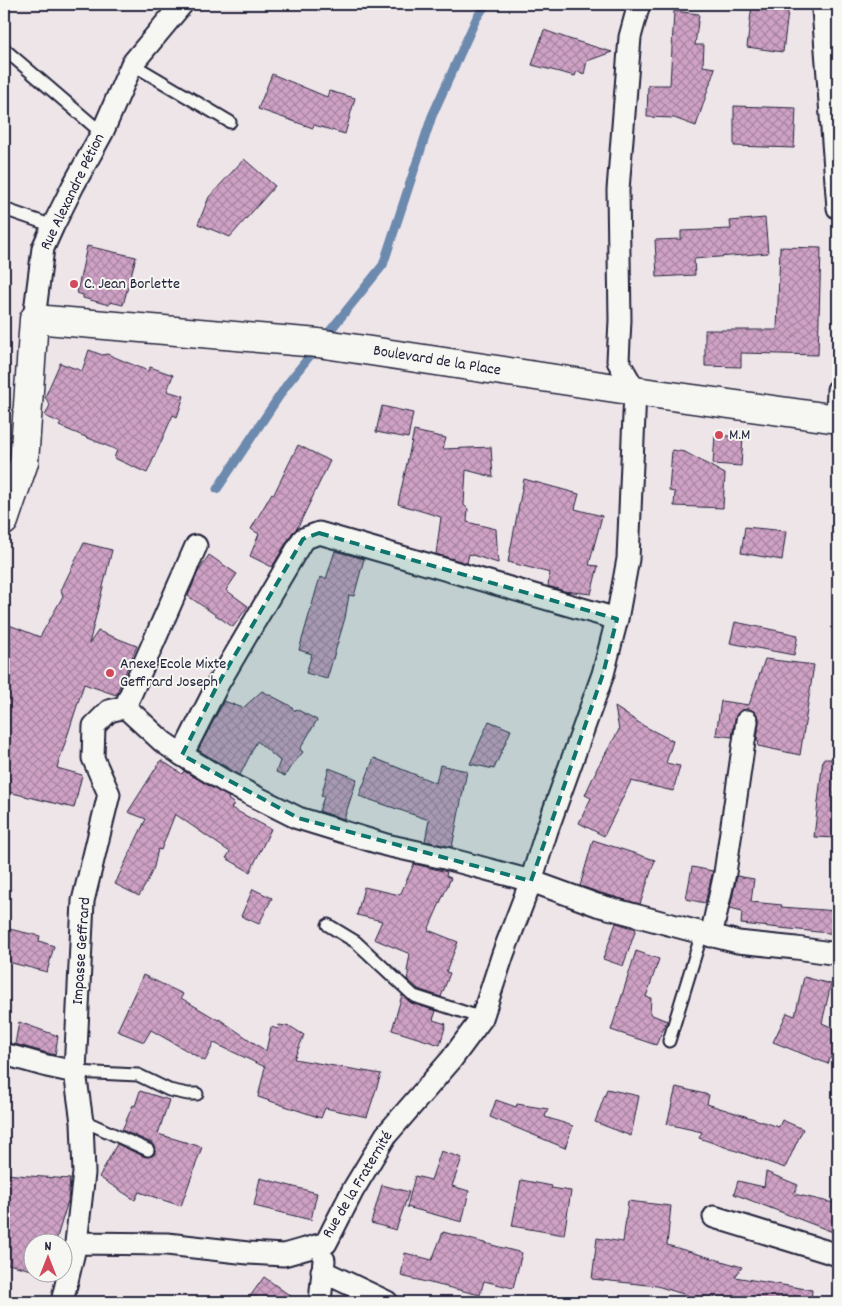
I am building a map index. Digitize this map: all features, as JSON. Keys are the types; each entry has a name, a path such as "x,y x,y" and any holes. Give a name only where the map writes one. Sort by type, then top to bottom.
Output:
{"street":[{"name":"Rue Alexandre Pétion","path":"4,521 24,462 34,319 43,248 73,186 102,133 132,64 182,4"},
{"path":"635,391 618,360 620,320 618,190 630,37 639,4"},
{"path":"825,4 823,10 838,208"},
{"name":"Boulevard de la Place","path":"34,319 318,344 838,419"},
{"path":"838,390 838,419"},
{"name":"Rue de la Fraternité","path":"76,1243 167,1244 284,1255 326,1243 353,1190 386,1135 451,1060 482,1018 503,954 532,881 547,830 603,674 617,619 628,559 635,391"},
{"path":"182,755 218,684 303,538 319,532 617,619"},
{"path":"196,546 125,707 163,742 182,755 226,782 298,818 386,845 445,858 532,881 597,905 738,942 838,954"},
{"name":"Impasse Geffrard","path":"62,1302 76,1243 84,1173 82,1120 75,1072 83,901 109,794 93,758 94,726 109,712 125,707"},
{"path":"706,934 725,873 747,721"},
{"path":"4,1054 75,1072"},
{"path":"714,1217 838,1254"},
{"path":"320,1302 326,1243"},
{"path":"322,1271 386,1302"}],"lane":[{"path":"4,49 102,133"},
{"path":"132,64 230,122"},
{"path":"4,209 53,226"},
{"path":"328,925 356,942 414,996 482,1018"},
{"path":"668,1041 706,934"},
{"path":"75,1072 138,1075 169,1090 198,1094"},
{"path":"82,1120 148,1150"}],"highlighted area":[{"path":"319,533 617,619 603,674 531,881 298,818 182,755 218,684 303,539"}],"building":[{"path":"752,4 789,4 783,52 747,47"},
{"path":"674,11 699,14 695,45 704,45 703,66 715,68 696,126 674,118 647,117 648,85 670,85"},
{"path":"544,30 612,52 587,61 584,74 577,71 575,76 532,65"},
{"path":"272,74 327,97 329,91 355,98 345,134 314,125 313,128 258,109"},
{"path":"734,106 796,108 794,148 734,146"},
{"path":"244,159 275,186 230,237 198,224 209,197"},
{"path":"765,218 768,253 694,259 695,275 657,277 655,240 681,239 681,231 731,229 730,221"},
{"path":"87,246 136,257 123,305 110,302 109,305 83,298 83,295 77,293"},
{"path":"780,247 821,248 818,355 741,353 741,367 705,366 705,330 777,330"},
{"path":"89,350 102,355 107,354 148,371 150,367 173,375 167,391 184,396 177,417 173,415 147,473 114,458 117,450 59,426 61,423 45,416 50,405 45,397 60,363 82,371"},
{"path":"382,406 413,413 408,438 376,432"},
{"path":"414,431 446,438 443,449 491,447 493,477 466,470 464,505 468,509 467,522 496,529 498,563 469,554 467,563 436,554 441,517 398,504"},
{"path":"715,435 743,437 741,466 713,464"},
{"path":"298,445 330,461 298,527 292,533 272,567 250,556 259,534 251,529 272,493 274,494"},
{"path":"672,450 685,452 725,474 723,508 674,506 675,492 669,491"},
{"path":"524,479 579,494 575,509 602,516 589,565 598,566 591,594 564,591 548,586 550,573 508,562"},
{"path":"745,527 786,531 782,560 741,553"},
{"path":"84,543 112,550 89,644 98,631 137,646 116,695 84,684 57,768 82,775 74,808 4,791 4,623 40,637 63,596 61,590"},
{"path":"335,551 364,559 354,596 349,595 345,618 327,679 306,673 312,654 299,650 320,577 326,579"},
{"path":"209,555 237,574 226,590 248,606 233,627 188,596 198,572"},
{"path":"735,622 798,635 794,655 730,643"},
{"path":"765,659 814,665 800,755 758,746 759,717 749,709 742,710 737,714 732,737 716,735 721,701 749,705"},
{"path":"262,691 289,705 295,711 296,709 317,720 300,749 303,752 285,776 276,772 280,761 257,741 240,775 198,750 224,701 243,708"},
{"path":"615,707 644,726 673,741 666,763 680,766 673,791 631,781 604,836 579,823 591,798 585,795 596,770 619,730"},
{"path":"489,721 511,730 494,769 470,764"},
{"path":"374,758 436,783 440,765 467,771 452,847 425,841 429,820 359,796"},
{"path":"823,759 838,759 838,838 814,837"},
{"path":"161,760 182,774 184,771 229,797 228,799 234,804 231,808 271,829 250,872 226,858 230,852 175,814 161,850 158,849 154,867 139,896 115,884 146,819 128,812"},
{"path":"329,768 357,779 344,819 319,811 324,797 321,796"},
{"path":"593,840 655,860 640,904 580,886"},
{"path":"414,864 447,872 446,876 451,878 428,930 458,942 446,972 450,973 441,997 418,989 407,979 410,954 374,939 382,921 357,915 364,887 400,895"},
{"path":"692,867 713,871 705,903 686,899"},
{"path":"737,876 754,879 751,902 782,905 781,907 838,911 838,934 741,924 742,911 730,908"},
{"path":"253,889 272,898 259,924 241,916"},
{"path":"616,923 636,929 623,966 603,959"},
{"path":"9,929 40,936 39,941 54,946 47,972 4,961 4,949"},
{"path":"636,951 659,959 646,997 651,998 650,1014 667,1021 656,1045 611,1030"},
{"path":"143,975 183,994 181,998 219,1019 266,1051 271,1027 278,1029 279,1025 291,1027 304,1035 294,1059 381,1074 367,1117 325,1108 321,1118 258,1097 265,1067 214,1043 205,1061 151,1030 144,1042 117,1031"},
{"path":"804,977 831,984 822,1023 838,1030 838,1038 828,1064 773,1042 787,1013 795,1016"},
{"path":"402,995 411,1003 436,1011 433,1020 446,1024 440,1045 392,1030"},
{"path":"19,1022 58,1036 55,1055 15,1044"},
{"path":"676,1087 709,1095 707,1104 779,1127 782,1120 803,1129 785,1168 699,1138 702,1132 667,1124"},
{"path":"607,1089 639,1096 631,1136 595,1122"},
{"path":"140,1091 169,1100 158,1134 202,1147 181,1206 139,1192 135,1200 99,1177 117,1144 145,1157 155,1154 152,1143 122,1130 133,1105 135,1106"},
{"path":"496,1100 516,1107 517,1104 548,1109 545,1117 573,1126 565,1148 490,1117"},
{"path":"441,1151 462,1158 452,1186 469,1191 462,1222 407,1207 415,1176 431,1180"},
{"path":"766,1172 798,1185 794,1194 838,1204 838,1234 734,1194 738,1181 764,1187"},
{"path":"4,1174 70,1179 68,1201 58,1234 22,1234 22,1268 4,1263"},
{"path":"260,1178 317,1193 311,1220 254,1206"},
{"path":"521,1180 571,1191 564,1235 512,1226"},
{"path":"382,1185 409,1192 396,1230 371,1223"},
{"path":"628,1201 671,1206 667,1245 742,1267 735,1277 812,1290 811,1302 709,1302 657,1286 592,1279 597,1238 623,1242"},
{"path":"443,1232 522,1253 513,1288 484,1281 480,1295 401,1276 405,1253 432,1260"},
{"path":"264,1277 299,1302 246,1302"}],"waterway":[{"path":"217,489 288,383 383,265 432,116 476,19 486,4"}],"place":[{"name":"C. Jean Borlette","path":"74,284"},
{"name":"M.M","path":"719,435"},
{"name":"Anexe Ecole Mixte Geffrard Joseph","path":"110,673"}]}
